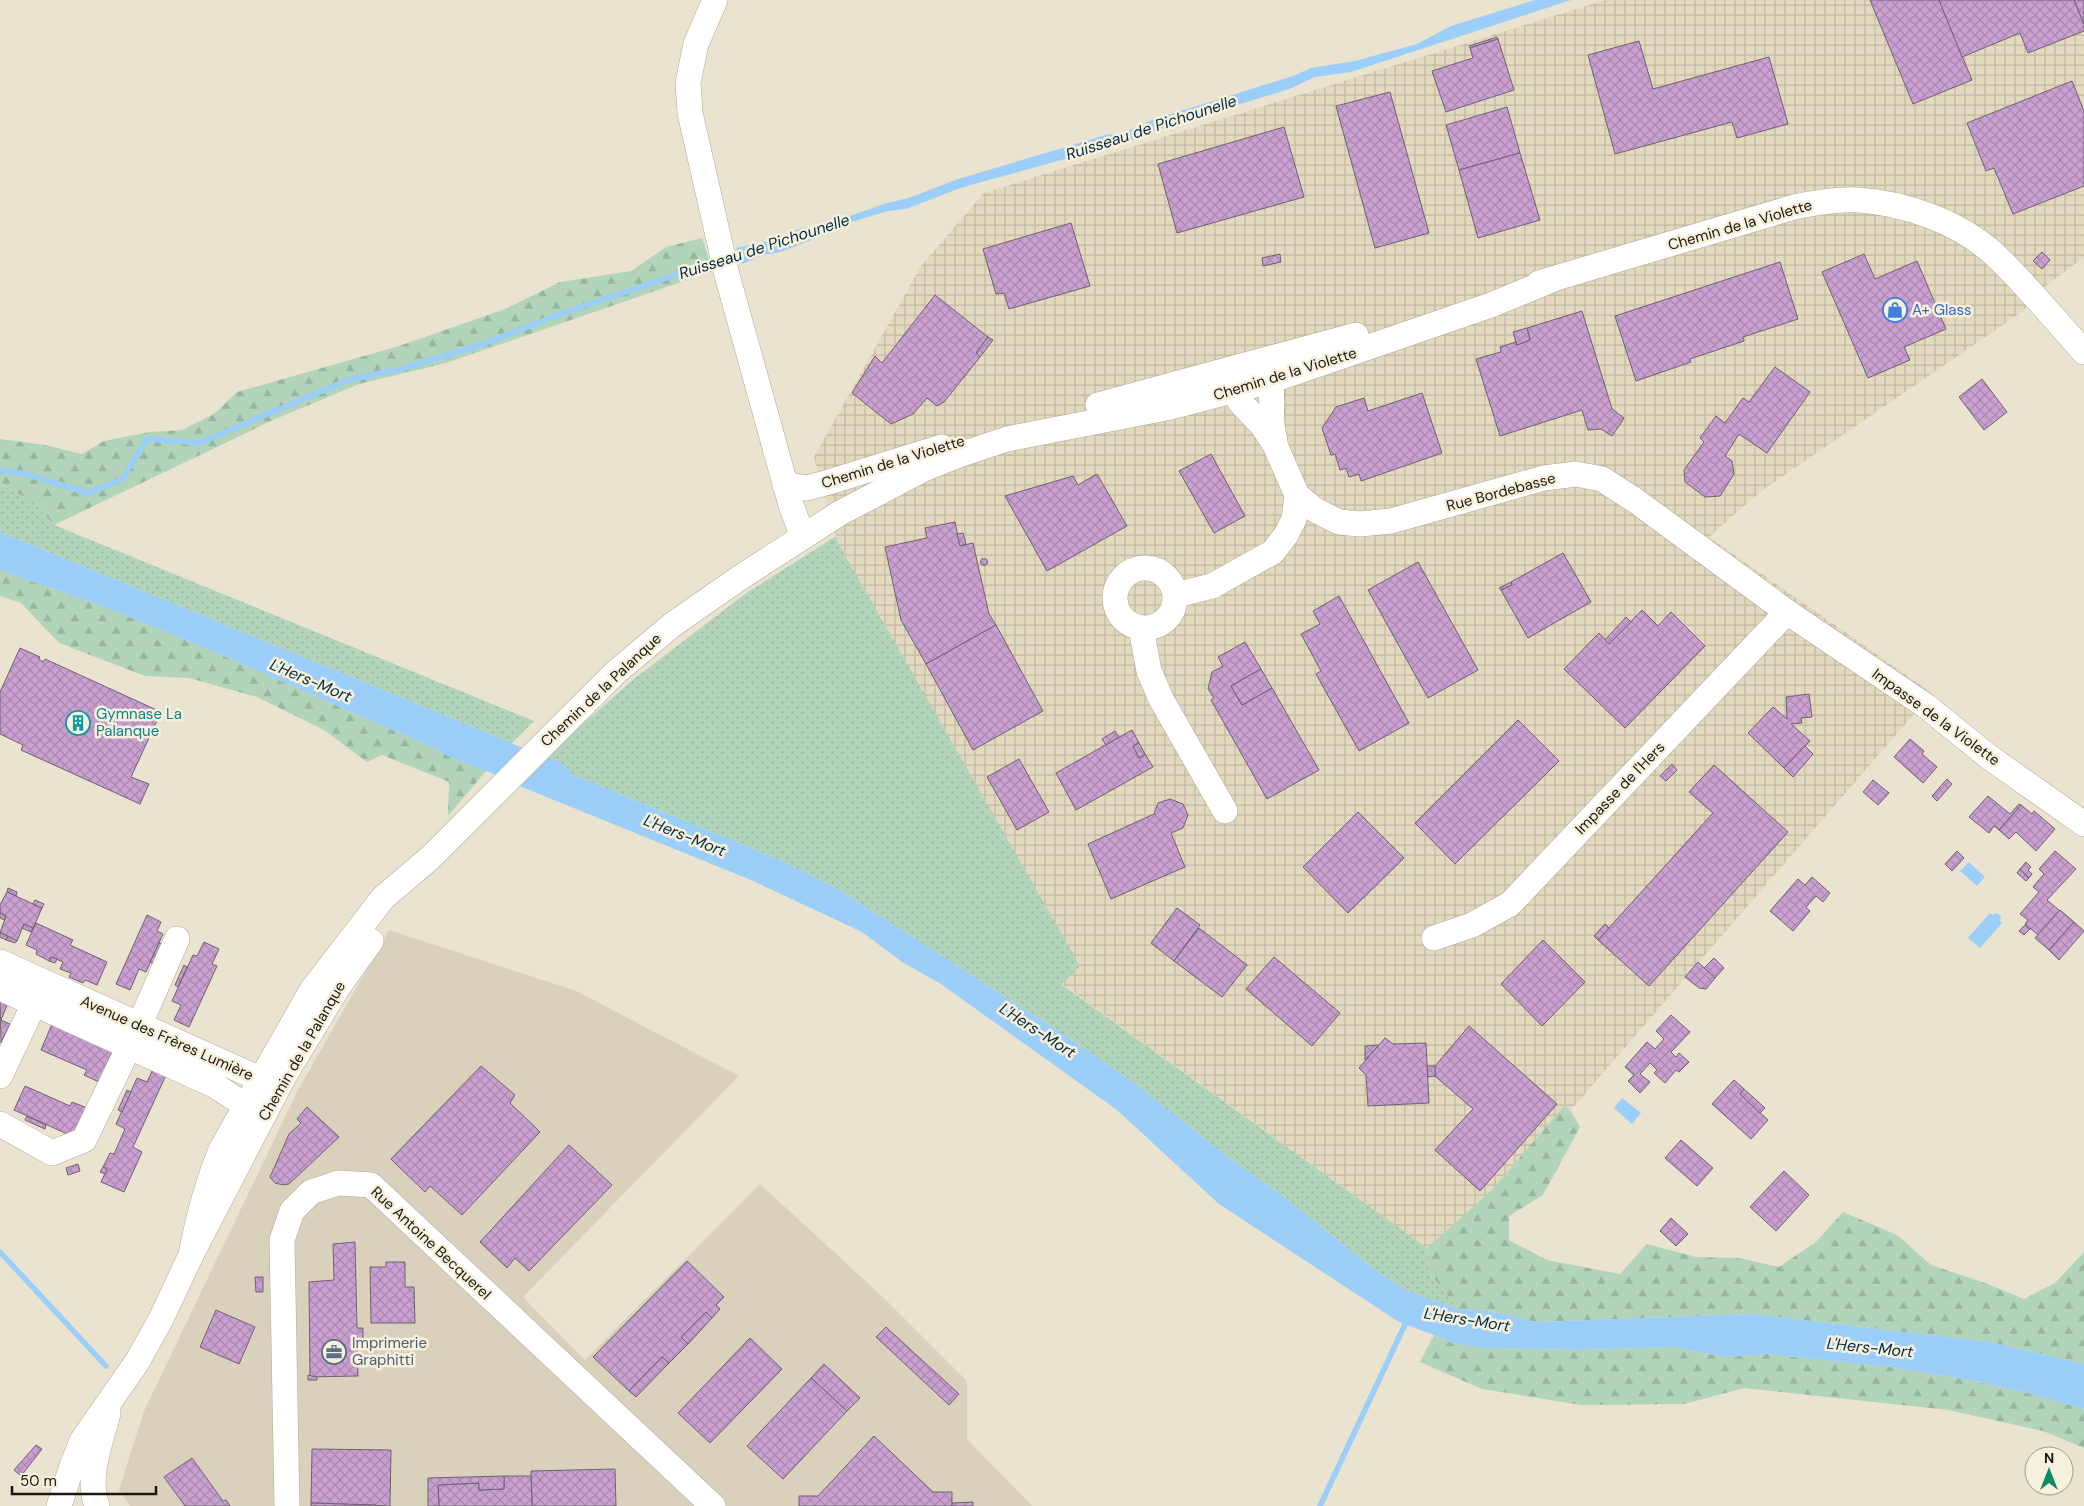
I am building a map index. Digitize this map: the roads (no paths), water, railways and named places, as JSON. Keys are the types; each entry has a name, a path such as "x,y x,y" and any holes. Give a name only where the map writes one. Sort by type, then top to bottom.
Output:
{"street":[{"path":"715,0 696,44 688,83 690,113 727,275 785,485 803,537"},
{"name":"Chemin de la Violette","path":"785,485 807,488 998,430 1029,424 1335,342 1486,296 1554,280 1794,207 1830,201 1858,200 1882,203 1902,207 1948,223 1994,254 2084,352"},
{"name":"Chemin de la Violette","path":"840,513 924,469 1007,439 1162,408 1270,381 1491,305 1554,280"},
{"path":"1176,594 1212,586 1273,552 1286,536 1294,518 1296,495 1276,445 1272,423 1272,391 1270,381 1263,371 1249,364 1239,378 1236,390 1240,402 1262,425 1276,445"},
{"name":"Chemin de la Violette","path":"1007,439 1029,424"},
{"name":"Rue Bordebasse","path":"1296,495 1315,510 1339,522 1360,524 1391,521 1544,478 1576,474 1602,479 1636,501 1787,612"},
{"name":"Chemin de la Palanque","path":"59,1506 82,1442 137,1362 161,1319 265,1091 308,1035 338,987 431,857 569,716 615,673 672,625 738,579 840,513"},
{"path":"1148,567 1162,572 1171,582 1176,594 1175,605 1170,616 1152,628 1141,628 1128,624 1119,614 1114,601 1116,588 1123,576 1135,569 1148,567"},
{"name":"Impasse de la Violette","path":"1787,612 1926,706 1989,757 2084,824"},
{"name":"Impasse de l'Hers","path":"1434,938 1472,925 1510,904 1787,612"},
{"path":"1141,628 1149,671 1160,699 1225,811"},
{"path":"0,1124 52,1153 84,1140 134,1036 177,939"},
{"name":"Avenue des Frères Lumière","path":"0,962 40,993 134,1036 265,1091"},
{"name":"Avenue des Frères Lumière","path":"0,988 40,993"},
{"path":"0,1076 40,993"},
{"name":"Avenue des Frères Lumière","path":"134,1036 245,1105 265,1091"},
{"name":"Chemin de la Palanque","path":"191,1255 200,1210 212,1171 245,1105"},
{"name":"Rue Antoine Becquerel","path":"287,1506 282,1240 292,1211 311,1192 338,1183 371,1185 710,1504"},
{"name":"Chemin de la Palanque","path":"97,1506 94,1490 95,1467 112,1400"}],"water":[{"path":"1535,0 1571,0 1351,72 1315,77 1289,89 1150,132 1126,142 960,188 906,209 888,211 848,223 830,233 780,252 763,255 742,264 736,248 775,240 798,229 824,225 887,203 909,198 955,180 1106,135 1123,133 1152,120 1293,76 1311,68 1355,61 1417,44 1451,26"},
{"path":"0,532 512,743 486,771 222,655 110,609 0,570"},
{"path":"540,761 780,860 838,889 1060,1032 1137,1085 1229,1158 1280,1194 1375,1270 1407,1291 1458,1309 1489,1311 1535,1322 1752,1314 1990,1342 2084,1364 2084,1409 1976,1381 1890,1367 1767,1354 1727,1357 1670,1347 1581,1350 1484,1348 1452,1343 1399,1322 1219,1204 1117,1110 941,984 902,962 862,932 751,880 517,785"},
{"path":"1969,862 1985,877 1977,886 1960,871"},
{"path":"1990,913 1992,915 1997,913 2001,916 2000,921 2002,923 1980,948 1968,938"},
{"path":"1622,1098 1641,1113 1632,1124 1614,1108"}],"waterway":[{"name":"Ruisseau de Pichounelle","path":"0,471 22,473 88,493 122,479 147,439 199,443 348,380 404,368 478,346 557,315 717,261"},
{"name":"L'Hers-Mort","path":"453,739 554,779"},
{"path":"0,1252 106,1366"},
{"path":"1320,1506 1408,1318"}],"place":[{"name":"A+ Glass","path":"1895,310"},
{"name":"Gymnase La Palanque","path":"78,723"},
{"name":"Imprimerie Graphitti","path":"334,1352"}]}
